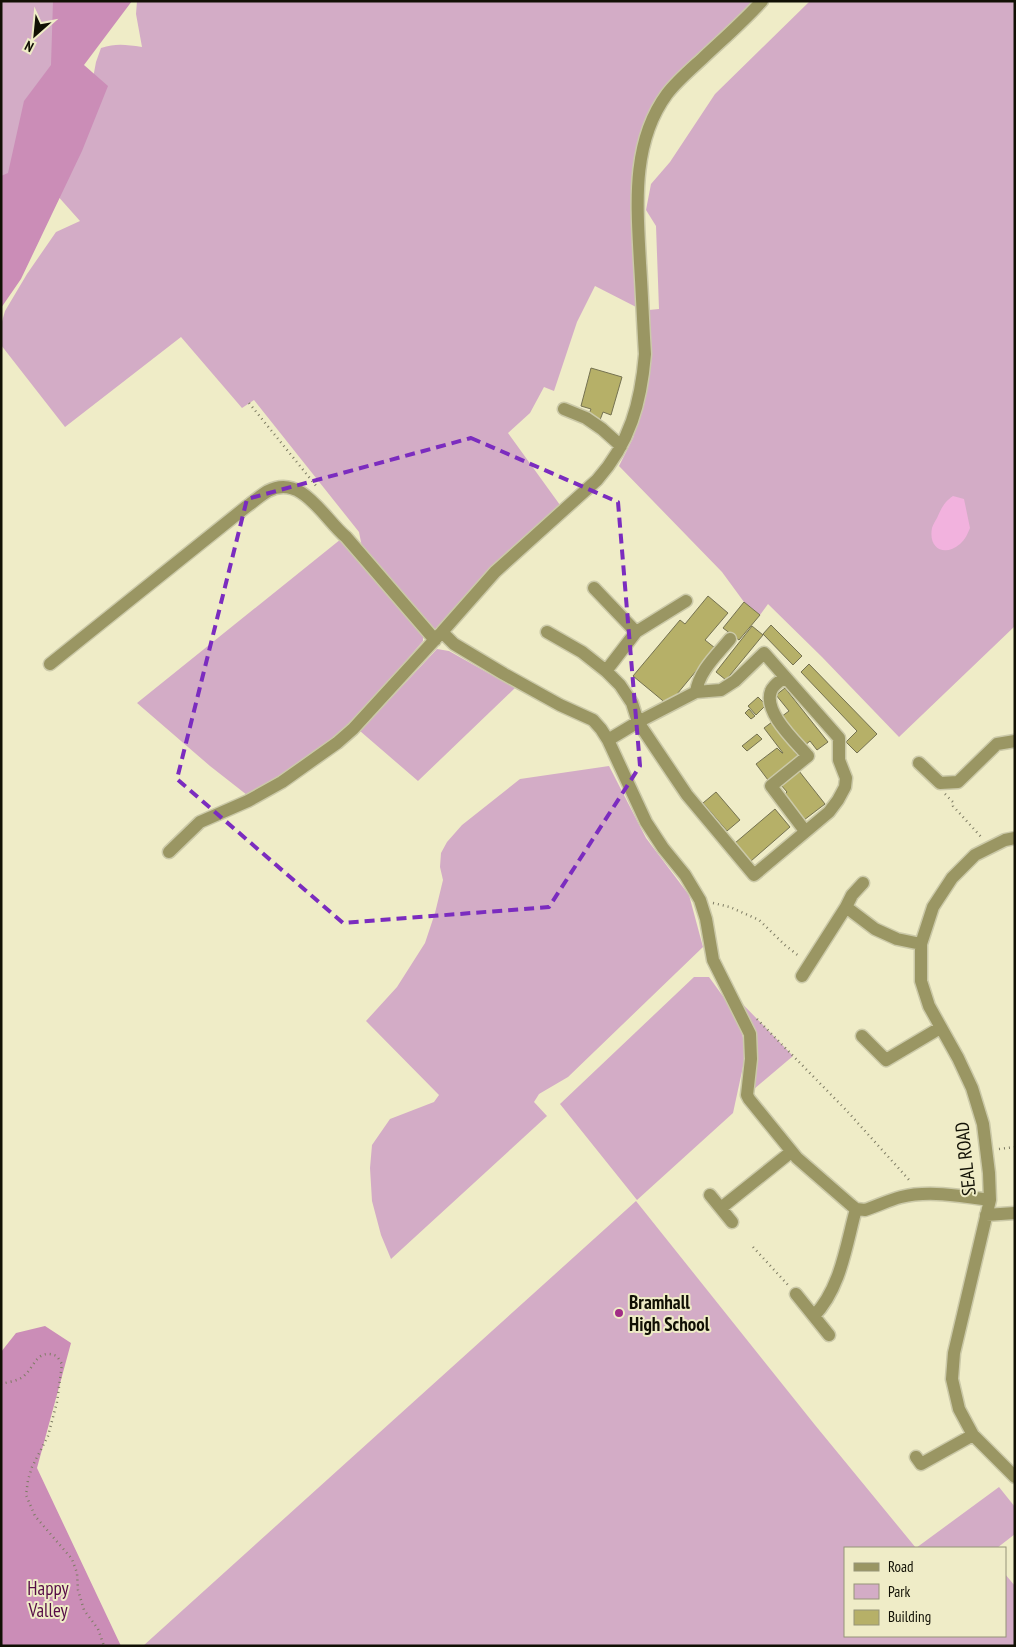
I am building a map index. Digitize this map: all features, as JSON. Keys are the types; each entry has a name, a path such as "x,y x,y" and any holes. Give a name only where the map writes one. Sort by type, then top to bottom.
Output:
{"street":[{"path":"169,852 200,822 248,801 282,782 337,743 353,729 495,572 606,470 621,446 636,413 644,371 645,354 638,225 638,186 647,132 656,112 680,79 762,1"},
{"path":"564,409 586,418 621,446"},
{"path":"50,664 246,506 277,488 288,487 307,495 336,529 346,537 438,636 560,705 593,720 602,729 646,822 663,848 685,875 700,900 706,919 713,960 750,1034 751,1059 747,1095 791,1152 856,1209 865,1210 902,1196 922,1194 990,1200"},
{"path":"594,588 636,632"},
{"path":"606,671 636,632 686,601"},
{"path":"547,632 582,652 620,685 632,703 638,722 687,795 754,874 829,812 845,787 846,778 839,760 838,738 764,653 735,681 721,690 696,692 638,722 608,740"},
{"path":"696,692 702,675 730,639"},
{"path":"785,677 772,688 769,700 772,713 808,756 771,786 805,831"},
{"path":"919,763 940,783 958,782 996,744 1015,741"},
{"name":"SEAL ROAD","path":"1015,838 1005,840 976,855 952,878 933,907 921,944 921,981 929,1006 958,1058 972,1088 983,1124 990,1200 954,1353 952,1379 959,1409 973,1435 1015,1477"},
{"path":"802,976 852,895 863,883"},
{"path":"846,907 875,929 897,939 921,944"},
{"path":"862,1036 886,1060 940,1028"},
{"path":"721,1208 791,1152"},
{"path":"710,1195 732,1222"},
{"path":"814,1316 823,1307 837,1280 856,1209"},
{"path":"986,1215 1015,1213"},
{"path":"796,1294 829,1335"},
{"path":"916,1457 921,1464 973,1435"}],"path":[{"path":"249,403 322,493"},
{"path":"940,783 940,790 991,847"},
{"path":"700,900 730,907 759,920 785,945 809,964"},
{"path":"754,1015 847,1111 922,1194"},
{"path":"986,1151 1015,1147"},
{"path":"753,1248 796,1294"},
{"path":"1,1384 24,1376 36,1360 44,1355 52,1354 58,1356 62,1364 58,1402 48,1436 30,1473 26,1495 35,1516 72,1559 77,1573 78,1590 84,1610 98,1629 104,1646"}],"highlighted area":[{"path":"471,438 618,502 640,766 549,907 343,923 177,779 247,499"}],"green space":[{"path":"1,1 77,1 14,173 1,183"},
{"path":"53,1 132,1 84,65 108,86 82,151 21,279 1,308 1,176 8,173 24,101 51,65"},
{"path":"137,1 756,1 642,132 640,309 595,286 577,322 554,391 544,387 530,413 508,433 560,505 501,559 435,630 362,547 359,532 254,400 242,408 181,337 65,427 1,345 1,325 5,311 27,274 56,232 80,221 39,175 83,132 96,62 101,48 117,45 142,47 136,14"},
{"path":"810,1 1015,1 1015,626 899,737 768,604 760,615 744,602 722,572 619,466 633,438 646,393 648,381 646,334 649,310 659,309 656,226 646,210 651,184 670,162 715,94"},
{"path":"341,539 423,633 423,641 371,701 343,729 297,765 247,795 137,703"},
{"path":"437,649 449,651 515,688 418,781 360,731"},
{"path":"609,766 646,838 689,895 703,947 568,1077 539,1094 534,1102 547,1116 391,1259 381,1235 372,1201 370,1168 372,1145 390,1119 434,1102 439,1095 366,1021 397,987 425,943 443,880 440,867 441,853 447,842 462,825 520,779"},
{"path":"694,977 709,977 730,1006 741,1027 744,1043 744,1062 733,1113 637,1200 560,1104"},
{"path":"727,988 793,1056 747,1095 752,1044"},
{"name":"Bramhall High School","path":"636,1201 915,1547 844,1547 844,1637 1006,1637 1006,1575 1015,1586 1015,1646 143,1646"},
{"name":"Happy Valley","path":"45,1326 71,1343 37,1468 121,1646 1,1646 1,1352 16,1333"},
{"path":"999,1487 1015,1507 1015,1534 998,1547 917,1547"}],"shaded area":[{"path":"953,496 964,499 970,528 960,544 949,550 943,550 935,546 931,535 932,528 943,506"}],"building":[{"path":"591,368 622,377 611,415 603,412 600,420 588,416 591,409 581,406"},
{"path":"708,596 728,613 705,640 715,648 668,705 633,676 680,620 685,624"},
{"path":"744,602 760,615 739,640 723,628"},
{"path":"771,625 802,656 793,665 763,634"},
{"path":"752,626 763,635 726,680 716,672"},
{"path":"809,664 877,734 857,753 846,742 857,731 801,672"},
{"path":"785,688 828,742 817,750 810,741 804,746 781,717 789,711 776,695"},
{"path":"758,697 766,705 756,715 748,706"},
{"path":"749,709 755,716 751,719 745,713"},
{"path":"772,722 798,756 768,780 756,764 777,748 783,753 764,728"},
{"path":"757,734 762,739 747,751 742,746"},
{"path":"799,771 825,804 804,820 784,795 787,792 781,785"},
{"path":"716,792 740,820 727,831 703,803"},
{"path":"775,809 790,827 751,861 735,843"}],"place":[{"name":"Bramhall High School","path":"619,1313"}]}
